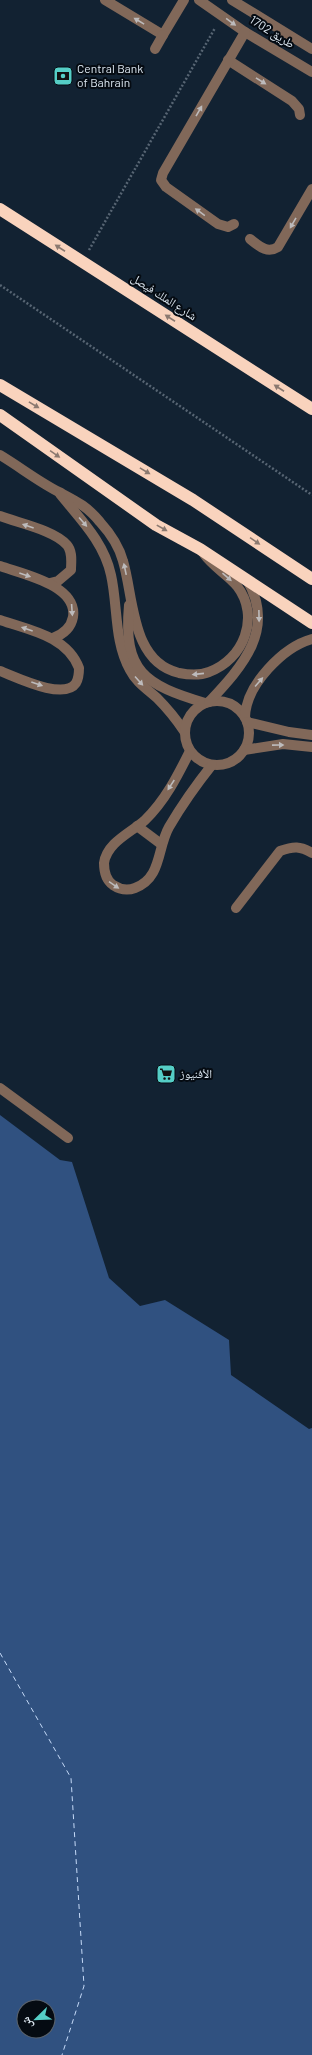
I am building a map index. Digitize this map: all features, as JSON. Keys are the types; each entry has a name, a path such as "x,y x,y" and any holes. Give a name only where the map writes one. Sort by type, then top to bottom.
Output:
{"highway":[{"name":"شارع الملك فيصل","path":"0,210 312,409"},
{"path":"0,385 193,500 312,579"},
{"path":"0,415 156,525 200,549 312,623"}],"street":[{"path":"105,0 164,35"},
{"path":"155,49 184,0"},
{"name":"طريق 1702","path":"199,0 245,32 312,72"},
{"name":"طريق 1702","path":"232,0 312,49"},
{"path":"234,224 228,227 218,224 166,187 161,180 163,173 245,32"},
{"path":"228,60 292,101 299,109 300,116"},
{"path":"250,240 265,250 274,250 278,247 312,189"},
{"path":"0,455 59,492 76,500 90,510 111,536 119,550 123,561 138,628 144,645 157,662 175,672 195,675 215,670 231,660 247,644 248,627 245,601 236,585 213,566 200,549"},
{"path":"59,492 90,530 102,549 111,574 119,632 136,680 166,708 184,731"},
{"path":"0,516 45,532 68,546 72,556 71,570 58,581 50,583"},
{"path":"0,566 50,583 68,596 72,604 73,613 68,629 53,638"},
{"path":"247,580 258,603 258,628 247,644 234,672 207,702 195,709 188,719 184,731 185,738 190,751 196,758 212,765 231,762 244,750 248,736 246,719 247,700 255,686 282,655 292,647 312,638"},
{"path":"130,593 127,635 129,658 158,686 180,696 207,702 219,701 229,703 238,709 246,719 289,732 312,735"},
{"path":"0,620 53,638 70,650 80,668 76,683 70,688 57,691 0,671"},
{"path":"244,750 283,744 312,748"},
{"path":"190,751 157,807 114,845 105,860 106,876 110,883 124,890 131,890 144,884 157,867 161,844 165,834 186,799 212,765"},
{"path":"137,826 161,844"},
{"path":"236,908 280,851 291,847 300,847 312,853"},
{"path":"0,1088 68,1138"}],"path":[{"path":"82,262 222,15"},
{"path":"0,285 312,495"}],"water":[{"path":"0,1115 60,1160 72,1162 109,1278 140,1306 165,1300 229,1340 231,1375 309,1429 312,1428 312,2055 0,2055"}],"ferry route":[{"path":"0,1653 71,1778 84,1986 62,2055"}],"place":[{"name":"Central Bank of Bahrain","path":"63,76"},
{"name":"الأفنيوز","path":"166,1074"}]}
